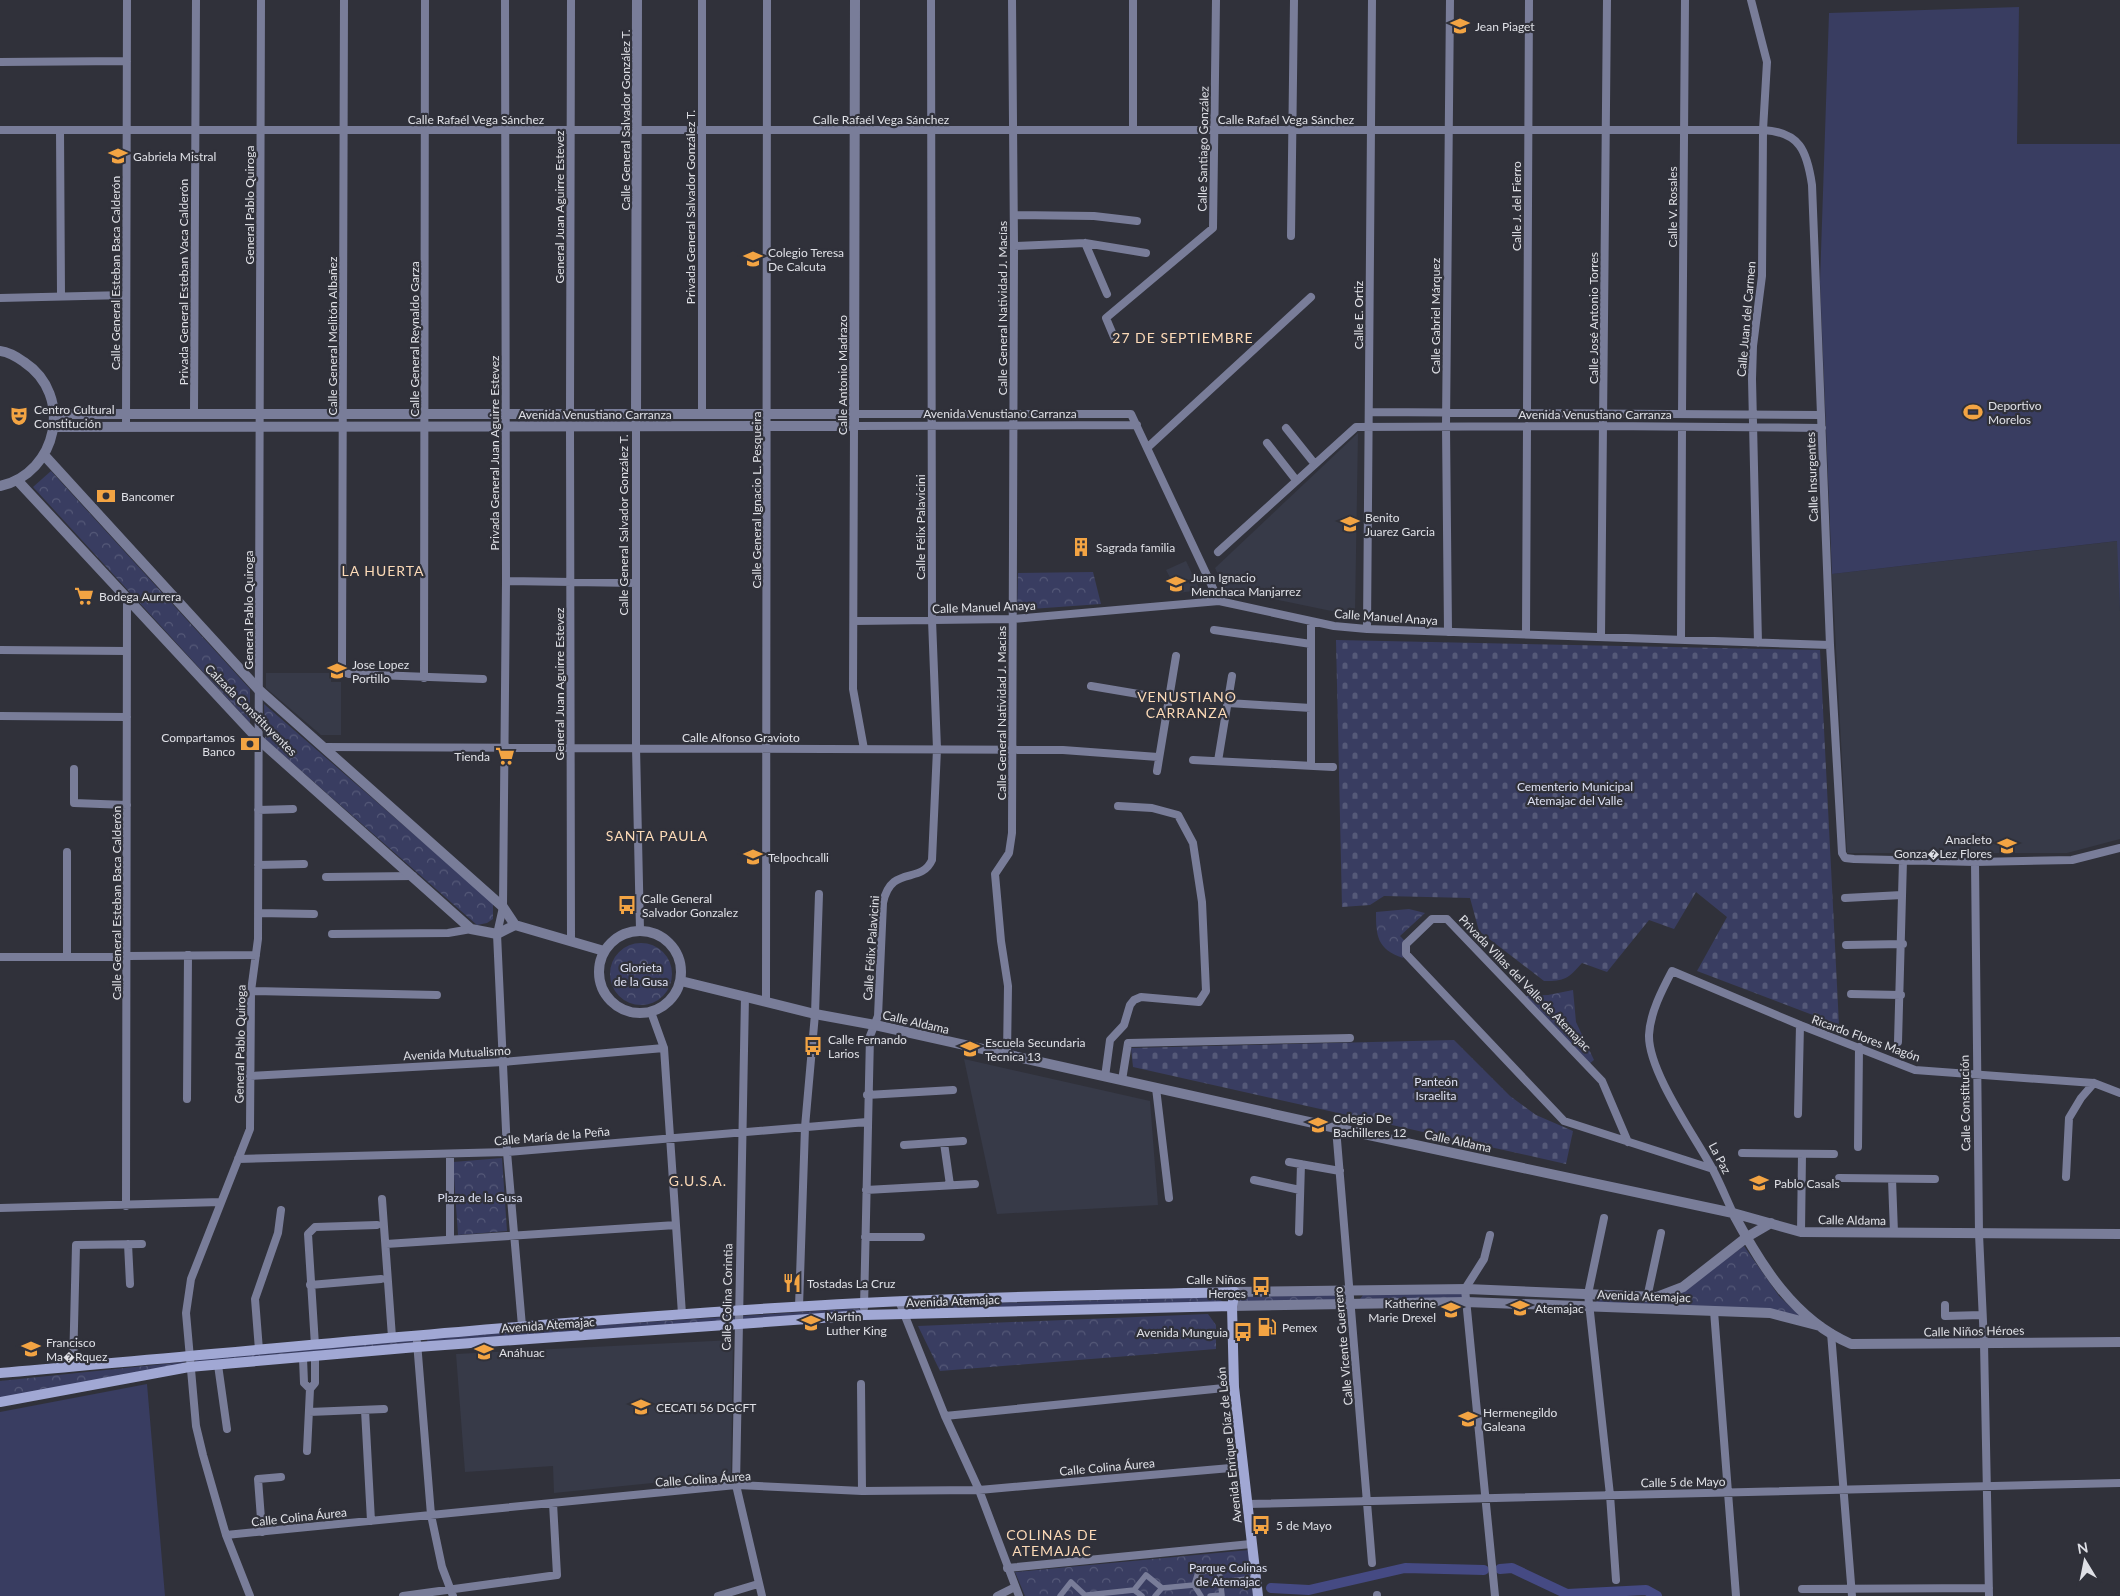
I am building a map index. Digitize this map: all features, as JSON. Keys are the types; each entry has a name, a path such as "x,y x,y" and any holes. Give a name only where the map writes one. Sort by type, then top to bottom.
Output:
{"main road":[{"name":"Avenida Atemajac","path":"0,1402 189,1362 258,1350 392,1337 864,1302 1234,1292"},
{"name":"Avenida Enrique Díaz de León","path":"1234,1292 1232,1306 1234,1387 1258,1596"},
{"name":"Avenida Atemajac","path":"0,1373 73,1367 189,1362 218,1365 417,1347 864,1315 1232,1306"}],"street":[{"name":"Calle General Esteban Baca Calderón","path":"126,427 127,0"},
{"name":"Privada General Esteban Vaca Calderón","path":"194,413 196,0"},
{"name":"General Pablo Quiroga","path":"250,1596 226,1536 196,1426 186,1313 187,1293 250,1129 251,990 256,955 258,913 261,0"},
{"name":"Calle General Melitón Albañez","path":"344,0 342,667 344,672 349,674 424,678"},
{"name":"Calle General Reynaldo Garza","path":"424,678 425,0"},
{"name":"Privada General Juan Aguirre Estevez","path":"504,0 505,746 503,907 497,934 508,1152 522,1326"},
{"name":"General Juan Aguirre Estevez","path":"570,0 570,414"},
{"name":"Calle General Salvador González T.","path":"637,0 636,747 640,930"},
{"name":"Privada General Salvador González T.","path":"702,0 702,414"},
{"name":"Calle General Ignacio L. Pesqueira","path":"766,1000 767,0"},
{"name":"Calle Antonio Madrazo","path":"854,0 853,689 864,749"},
{"name":"Calle Félix Palavicini","path":"864,1315 870,1036 878,1016 886,891 894,881 929,867 932,860 937,749 932,620 931,0"},
{"name":"Calle General Natividad J. Macías","path":"1006,1054 1008,986 1001,941 995,874 1009,853 1012,833 1014,216 1012,0"},
{"path":"1133,0 1133,130"},
{"name":"Calle Santiago González","path":"1114,337 1106,318 1213,228 1216,0"},
{"path":"1291,236 1294,0"},
{"name":"Calle E. Ortiz","path":"1367,629 1372,0"},
{"name":"Calle Gabriel Márquez","path":"1448,632 1446,413 1450,0"},
{"name":"Calle J. del Fierro","path":"1527,413 1529,0"},
{"name":"Calle José Antonio Torres","path":"1601,637 1607,0"},
{"name":"Calle V. Rosales","path":"1682,414 1685,0"},
{"name":"Calle Juan del Carmen","path":"1751,0 1766,62 1763,130 1762,276 1753,346 1752,414 1758,643"},
{"path":"0,62 127,61"},
{"name":"Calle Rafaél Vega Sánchez","path":"0,130 1763,130"},
{"path":"60,130 61,295"},
{"name":"Calle Insurgentes","path":"1763,130 1784,132 1791,136 1803,150 1810,170 1814,199 1830,645 1842,853 1845,858 1904,860"},
{"path":"1014,216 1094,216 1137,221"},
{"path":"1014,246 1085,243 1146,252"},
{"path":"1085,243 1106,294"},
{"path":"0,298 61,295 126,295"},
{"path":"1147,448 1311,297"},
{"path":"0,351 16,357 31,367 43,380 51,396 55,414 50,445 44,455 28,474 0,486"},
{"name":"Avenida Venustiano Carranza","path":"1369,412 1821,415"},
{"name":"Avenida Venustiano Carranza","path":"54,427 1137,426 1131,414 55,414"},
{"path":"1137,426 1219,601"},
{"path":"1218,552 1314,463 1356,427 1368,426"},
{"name":"Avenida Venustiano Carranza","path":"1368,426 1822,428"},
{"path":"1526,634 1527,426"},
{"name":"General Juan Aguirre Estevez","path":"570,427 571,941"},
{"path":"1681,640 1682,427"},
{"path":"1286,428 1314,463"},
{"path":"1267,442 1296,480"},
{"name":"Calzada Constituyentes","path":"44,455 259,690 503,907 516,925"},
{"name":"Calzada Constituyentes","path":"17,480 258,739 471,929"},
{"path":"506,581 636,582"},
{"name":"Calle General Esteban Baca Calderón","path":"126,1206 127,600"},
{"name":"Calle Manuel Anaya","path":"854,621 1012,619 1219,601 1311,621 1367,629 1830,645"},
{"path":"1310,766 1311,621"},
{"path":"1214,630 1311,644"},
{"path":"0,650 127,652"},
{"path":"1157,771 1176,656"},
{"path":"1218,761 1232,676"},
{"path":"424,678 483,679"},
{"path":"1091,686 1168,699"},
{"path":"1228,704 1311,708"},
{"path":"0,716 127,717"},
{"name":"Calle Alfonso Gravioto","path":"323,747 505,746 1063,750 1158,757"},
{"path":"1193,760 1333,767"},
{"path":"74,769 74,803 127,805"},
{"path":"1105,1077 1110,1040 1124,1025 1130,1005 1134,1000 1141,998 1199,1002 1206,991 1202,902 1193,843 1178,815 1152,808 1118,806"},
{"path":"258,810 293,809"},
{"path":"1898,1042 1904,860 1975,862 2072,860 2120,848"},
{"path":"67,852 67,956"},
{"name":"Calle Constitución","path":"1975,862 1979,1234 1984,1343 1989,1592"},
{"path":"258,865 304,864"},
{"path":"326,877 412,876"},
{"path":"799,1307 805,1127 815,1014 819,894"},
{"path":"1844,898 1902,895"},
{"path":"258,913 314,914"},
{"name":"Privada Villas del Valle de Atemajac","path":"1628,1142 1602,1080 1447,919 1432,920 1406,944 1406,954 1564,1121 1628,1142 1713,1169"},
{"path":"332,934 448,933 471,929 497,934 516,925 604,951"},
{"path":"640,930 652,932 663,937 673,946 679,956 682,968 681,981 671,1000 651,1012 630,1012 612,1003 603,992 599,978 599,964 604,951 619,936 640,930"},
{"path":"1846,945 1902,944"},
{"path":"187,1099 188,955"},
{"path":"0,957 256,955"},
{"name":"Ricardo Flores Magón","path":"1672,971 1800,1025 1914,1070 2094,1083 2120,1093"},
{"name":"La Paz","path":"1672,971 1654,1011 1649,1033 1650,1046 1659,1073 1713,1169 1733,1213 1747,1238 1788,1300 1831,1333"},
{"name":"Calle Aldama","path":"681,981 766,1000 815,1014 874,1025 1336,1128 1733,1213 1801,1232 2120,1234"},
{"path":"251,990 437,995"},
{"path":"1851,994 1901,995"},
{"name":"Calle Colina Corintia","path":"745,996 736,1485 762,1596"},
{"path":"651,1012 664,1048 682,1314"},
{"path":"1798,1114 1800,1025"},
{"path":"1122,1080 1128,1044 1350,1038"},
{"path":"1858,1147 1859,1047"},
{"name":"Avenida Mutualismo","path":"250,1076 503,1062 664,1048"},
{"path":"2066,1177 2069,1118 2081,1098 2094,1083"},
{"path":"1156,1088 1169,1198"},
{"path":"868,1095 953,1090"},
{"name":"Calle María de la Peña","path":"238,1159 508,1152 867,1122"},
{"name":"Calle Vicente Guerrero","path":"1336,1128 1372,1563"},
{"path":"904,1145 963,1141"},
{"path":"944,1143 950,1185"},
{"path":"1742,1153 1834,1154"},
{"path":"450,1154 450,1239"},
{"path":"1801,1232 1802,1154"},
{"path":"1289,1162 1340,1171"},
{"path":"1298,1232 1301,1164"},
{"path":"1839,1178 1935,1179"},
{"path":"1892,1178 1894,1233"},
{"path":"1254,1180 1300,1190"},
{"path":"866,1190 975,1184"},
{"path":"382,1199 392,1337"},
{"path":"0,1208 221,1202"},
{"path":"258,1350 255,1299 278,1233 281,1210"},
{"path":"1604,1218 1588,1294 1610,1495 1616,1580"},
{"name":"Avenida Atemajac","path":"1234,1292 1465,1289 1647,1298 1666,1294 1683,1287 1747,1238 1772,1224"},
{"path":"315,1345 307,1246 308,1234 311,1229 377,1225"},
{"path":"386,1244 450,1239 516,1237 676,1225"},
{"path":"1647,1298 1661,1233"},
{"path":"1490,1235 1484,1258 1465,1289 1495,1596"},
{"path":"865,1237 921,1237"},
{"path":"128,1244 130,1284"},
{"path":"73,1367 76,1245 142,1244"},
{"path":"310,1285 381,1279"},
{"path":"899,1302 944,1416 979,1490 1019,1596"},
{"name":"Avenida Atemajac","path":"1232,1306 1466,1302 1770,1313 1820,1326"},
{"path":"1945,1305 1946,1316 1982,1315"},
{"path":"1714,1311 1736,1596"},
{"path":"1831,1333 1851,1592"},
{"name":"Calle Niños Héroes","path":"1831,1333 1851,1344 2120,1342"},
{"path":"416,1335 431,1515 442,1567 452,1593"},
{"path":"307,1451 310,1389 315,1383 315,1356"},
{"path":"303,1358 304,1383 310,1389"},
{"path":"218,1365 227,1429"},
{"path":"861,1384 862,1491"},
{"path":"944,1416 1234,1387"},
{"path":"309,1412 384,1409"},
{"path":"365,1410 371,1521"},
{"name":"Calle Colina Áurea","path":"226,1536 736,1485 862,1491 979,1490 1242,1467"},
{"path":"262,1532 258,1479 280,1477"},
{"name":"Calle 5 de Mayo","path":"1247,1504 2120,1483"},
{"path":"403,1596 452,1593 505,1581 557,1575 553,1503"},
{"path":"1007,1568 1251,1544"},
{"path":"1201,1596 1194,1585 1198,1572 1219,1570 1222,1595 1210,1596"},
{"path":"1060,1596 1071,1582 1087,1596 1134,1590 1146,1575 1162,1588"},
{"path":"1221,1582 1256,1578"},
{"path":"718,1596 758,1584"},
{"path":"1155,1596 1162,1588 1194,1585"},
{"path":"998,1596 1015,1587"},
{"path":"1802,1588 1851,1592 1989,1592"},
{"path":"1134,1590 1142,1596"}],"shaded area":[{"path":"1358,433 1355,614 1341,613 1225,589 1215,568"},
{"path":"2118,541 2120,611 2120,839 2067,853 1847,853 1832,574"},
{"path":"1186,561 1200,590 1178,593 1166,570"},
{"path":"266,673 331,673 331,682 341,682 341,735 321,735 266,688"},
{"path":"964,1059 1150,1101 1158,1205 997,1214"},
{"name":"CECATI 56 DGCFT","path":"733,1340 731,1475 554,1493 553,1466 465,1472 456,1354"}],"green space":[{"name":"Deportivo Morelos","path":"2019,7 2017,144 2120,144 2120,611 2117,541 1832,574 1820,282 1829,13"},
{"path":"51,471 250,689 250,723 33,487"},
{"path":"1093,572 1101,604 1017,610 1018,573"},
{"name":"Cementerio Municipal Atemajac del Valle","path":"1336,640 1820,650 1839,1025 1697,971 1727,917 1696,892 1674,929 1649,920 1607,972 1582,963 1566,978 1551,981 1544,981 1479,931 1470,898 1384,896 1370,905 1342,907"},
{"path":"264,704 493,903 493,919 487,923 477,925 265,739"},
{"path":"1409,909 1425,913 1400,936 1405,941 1402,948 1403,958 1388,950 1380,941 1376,912"},
{"name":"Glorieta de la Gusa","path":"635,943 647,943 663,952 670,962 672,974 670,986 663,996 647,1005 635,1005 624,1000 615,991 610,980 610,968 615,957 624,948"},
{"path":"1573,990 1576,1022 1594,1060 1589,1064 1523,996 1548,995"},
{"name":"Panteón Israelita","path":"1454,1040 1510,1096 1536,1115 1573,1131 1566,1164 1133,1067 1131,1048"},
{"name":"Plaza de la Gusa","path":"502,1158 507,1231 458,1235 453,1162"},
{"path":"1744,1246 1779,1296 1802,1318 1595,1303 1598,1299 1674,1297"},
{"path":"1464,1293 1468,1298 1360,1299 1363,1295"},
{"path":"1343,1294 1349,1299 1345,1305 1239,1301 1242,1297"},
{"path":"1217,1297 1223,1302 913,1311 918,1305"},
{"path":"865,1308 867,1311 430,1345 427,1341 429,1336"},
{"path":"1208,1314 1216,1325 1216,1349 940,1371 918,1326"},
{"path":"412,1338 415,1342 193,1364 197,1359"},
{"path":"183,1362 187,1365 0,1401 0,1381"},
{"path":"147,1384 165,1596 0,1596 0,1412"},
{"name":"Parque Colinas de Atemajac","path":"1249,1550 1253,1596 1025,1596 1015,1572"}],"waterway":[{"path":"1271,1588 1309,1590 1405,1568 1484,1570"},
{"path":"1500,1569 1512,1568 1567,1594 1646,1590 1657,1596"}],"place":[{"name":"Jean Piaget","path":"1460,26"},
{"name":"Gabriela Mistral","path":"118,156"},
{"name":"Colegio Teresa De Calcuta","path":"753,259"},
{"name":"Deportivo Morelos","path":"1973,412"},
{"name":"Centro Cultural Constitución","path":"19,416"},
{"name":"Bancomer","path":"106,496"},
{"name":"Benito Juarez Garcia","path":"1350,524"},
{"name":"Sagrada familia","path":"1081,547"},
{"name":"Juan Ignacio Menchaca Manjarrez","path":"1176,584"},
{"name":"Bodega Aurrera","path":"84,596"},
{"name":"Jose Lopez Portillo","path":"337,671"},
{"name":"Compartamos Banco","path":"250,744"},
{"name":"Tienda","path":"505,756"},
{"name":"Anacleto Gonza�Lez Flores","path":"2007,846"},
{"name":"Telpochcalli","path":"753,857"},
{"name":"Calle General Salvador Gonzalez","path":"627,905"},
{"name":"Calle Fernando Larios","path":"813,1046"},
{"name":"Escuela Secundaria Tecnica 13","path":"970,1049"},
{"name":"Colegio De Bachilleres 12","path":"1318,1125"},
{"name":"Pablo Casals","path":"1759,1183"},
{"name":"Tostadas La Cruz","path":"792,1283"},
{"name":"Calle Niños Heroes","path":"1261,1286"},
{"name":"Atemajac","path":"1520,1308"},
{"name":"Katherine Marie Drexel","path":"1451,1310"},
{"name":"Martin Luther King","path":"811,1323"},
{"name":"Pemex","path":"1267,1327"},
{"name":"Avenida Munguia","path":"1243,1332"},
{"name":"Francisco Ma�Rquez","path":"31,1349"},
{"name":"Anáhuac","path":"484,1352"},
{"name":"CECATI 56 DGCFT","path":"641,1407"},
{"name":"Hermenegildo Galeana","path":"1468,1419"},
{"name":"5 de Mayo","path":"1261,1525"}],"district":[{"name":"27 DE SEPTIEMBRE","path":"1183,337"},
{"name":"LA HUERTA","path":"383,570"},
{"name":"VENUSTIANO CARRANZA","path":"1187,704"},
{"name":"SANTA PAULA","path":"657,835"},
{"name":"G.U.S.A.","path":"698,1180"},
{"name":"COLINAS DE ATEMAJAC","path":"1052,1542"}]}
